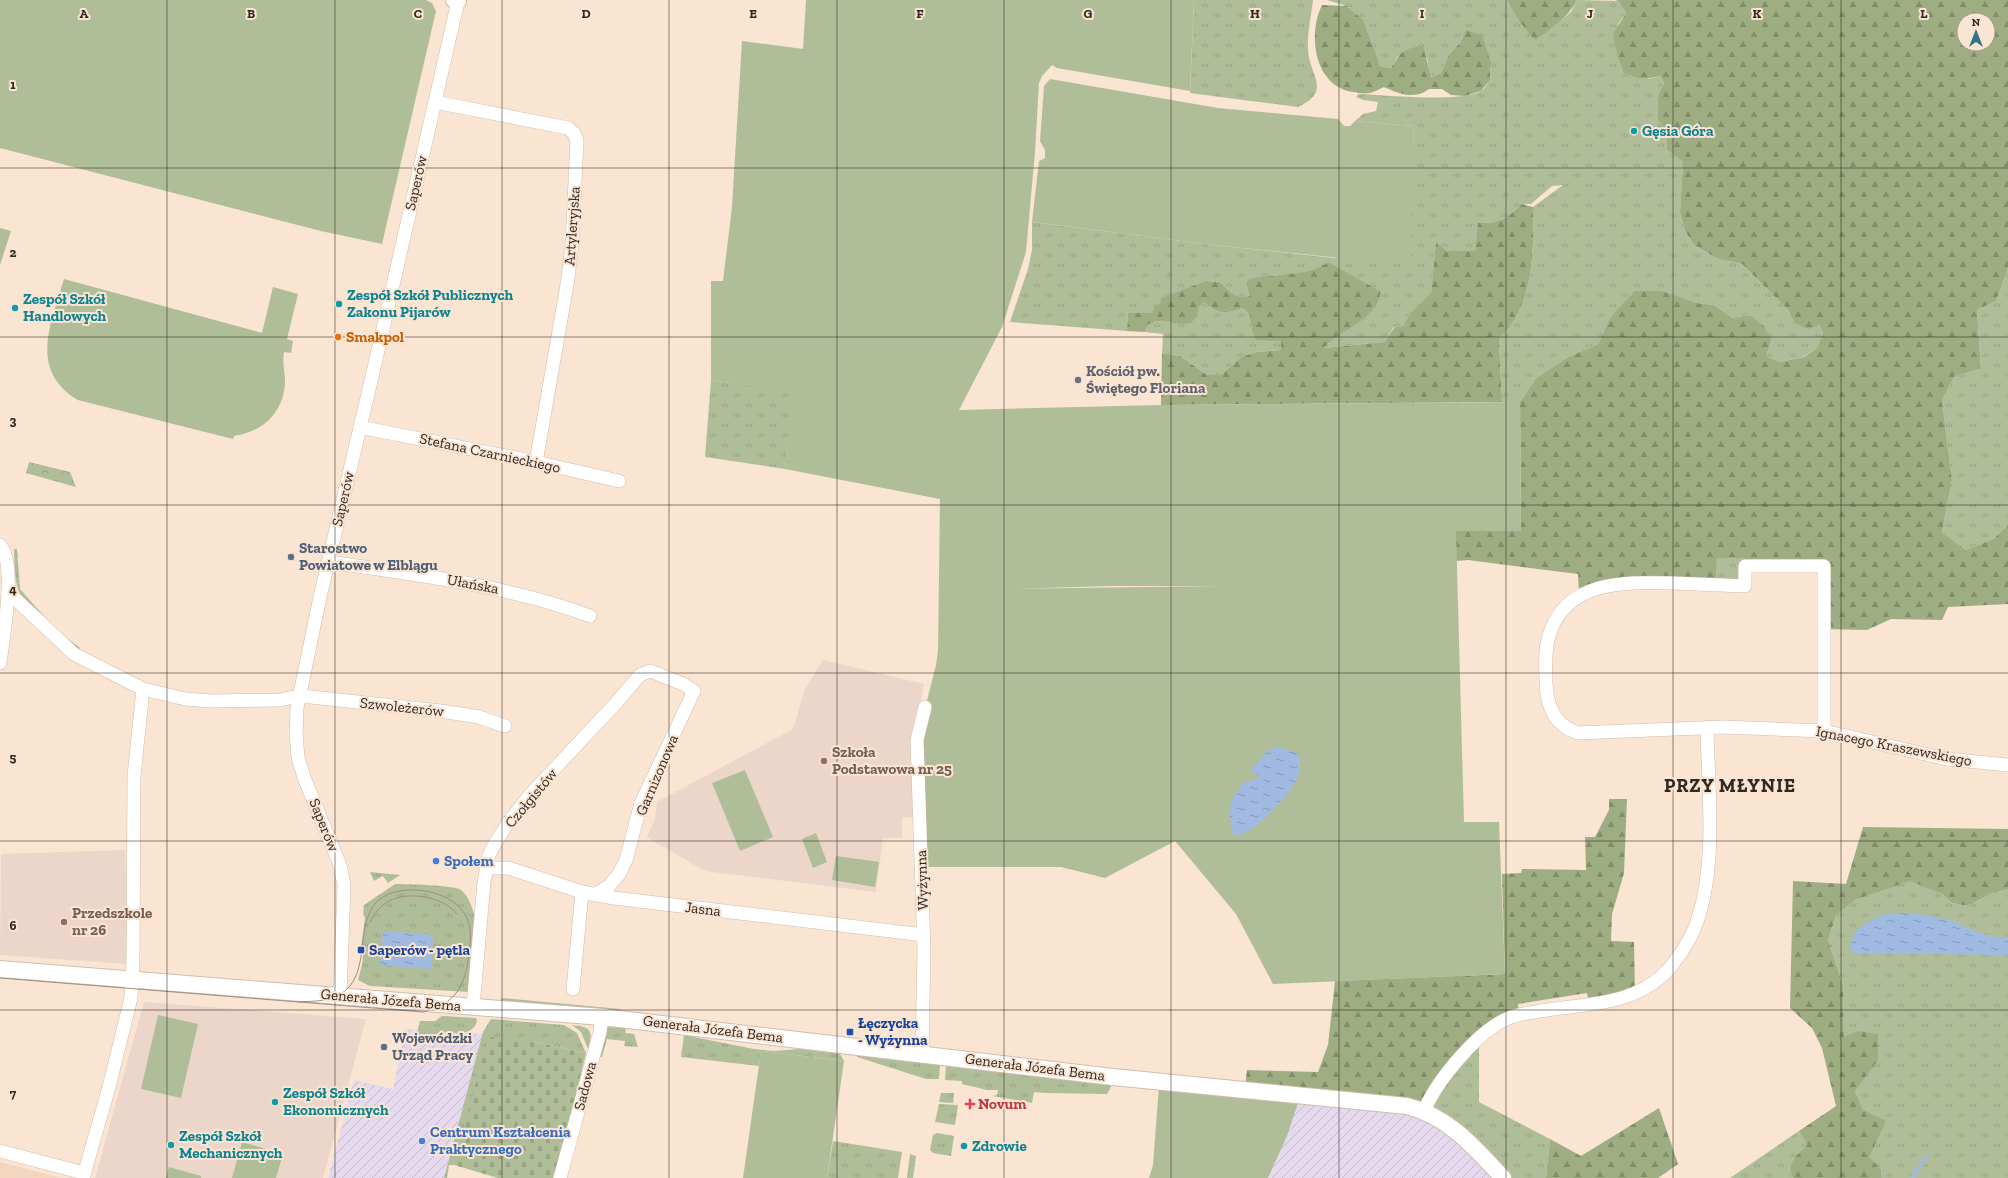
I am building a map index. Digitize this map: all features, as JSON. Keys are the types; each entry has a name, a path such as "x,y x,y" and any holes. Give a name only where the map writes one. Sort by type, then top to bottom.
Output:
{"street":[{"name":"Saperów","path":"340,996 344,885 340,865 305,780 298,758 296,733 299,696 320,597 330,562 456,1"},
{"name":"Artyleryjska","path":"434,102 568,128 574,132 577,140 572,246 567,285 536,462"},
{"name":"Stefana Czarnieckiego","path":"360,427 536,462 620,481"},
{"path":"0,545 7,557 8,592 0,663"},
{"name":"Ułańska","path":"330,562 449,579 494,588 553,602 590,616"},
{"name":"Ignacego Kraszewskiego","path":"1824,731 1824,566 1745,566 1745,586 1650,583 1605,586 1579,596 1566,607 1554,622 1549,637 1546,668 1548,703 1554,715 1564,727 1578,733 1707,727 1765,727 1824,731 1947,759 2008,765"},
{"name":"Szwoleżerów","path":"8,592 74,654 143,689 185,699 210,701 280,700 299,696 441,711 479,717 505,726"},
{"name":"Czołgistów","path":"473,1007 486,868 494,845 516,811 616,704 640,675 650,671 684,684 694,691"},
{"path":"0,1151 83,1176 109,1087 131,998 134,776 143,689"},
{"name":"Garnizonowa","path":"588,893 609,886 622,867 641,803 694,691"},
{"name":"Wyżynna","path":"922,1054 924,935 917,740 925,707"},
{"path":"1424,1111 1440,1085 1468,1048 1499,1023 1519,1015 1627,997 1656,982 1676,959 1695,928 1705,888 1709,825 1707,727"},
{"name":"Jasna","path":"486,868 508,868 588,893 924,935"},
{"path":"573,989 588,893"},
{"name":"Generała Józefa Bema","path":"0,969 602,1016 1174,1084 1406,1106 1424,1111 1452,1127 1467,1140 1503,1178"},
{"name":"Sadowa","path":"560,1178 600,1032 602,1016"}],"shaded area":[{"name":"Szkoła Podstawowa nr 25","path":"823,660 924,684 920,705 916,818 902,817 902,838 883,838 876,892 712,872 701,869 647,837 655,819 657,802 793,729 805,689"},
{"name":"Przedszkole nr 26","path":"125,850 128,964 0,955 1,854"},
{"path":"144,1002 366,1019 323,1178 95,1178"},
{"path":"405,1029 483,1034 444,1178 328,1178 354,1080 393,1089"},
{"path":"1299,1100 1390,1109 1436,1124 1497,1178 1268,1178 1287,1136"},
{"path":"0,1162 61,1178 0,1178"}],"green space":[{"path":"0,0 426,0 432,3 436,11 382,244 321,231 0,148"},
{"path":"806,0 1194,0 1190,91 1057,68 1052,65 1042,76 1039,83 1035,152 1026,252 1002,327 959,410 1161,405 1520,402 1521,531 1456,531 1464,822 1499,822 1505,974 1273,984 1236,914 1175,841 1105,878 1061,867 922,867 917,740 936,665 938,651 940,499 785,469 794,393 711,380 711,281 723,281 732,207 742,41 803,49","holes":["1111,586 1222,586 1007,589"]},
{"path":"1194,0 1313,0 1308,50 1317,89 1309,101 1298,107 1190,93"},
{"path":"1327,0 1507,0 1551,29 1571,12 1577,0 1618,1 1626,13 1618,24 1649,79 1660,76 1664,85 1658,95 1658,120 1667,134 1667,150 1683,162 1680,213 1685,231 1694,245 1718,259 1742,264 1789,311 1794,323 1819,325 1823,333 1817,348 1803,357 1780,362 1766,356 1749,315 1732,318 1714,305 1697,303 1663,291 1612,317 1598,344 1568,357 1536,378 1520,402 1502,402 1499,339 1511,326 1519,311 1530,278 1533,242 1533,207 1563,185 1552,186 1531,204 1522,204 1503,219 1493,222 1479,223 1475,251 1447,251 1436,241 1431,294 1410,313 1403,326 1394,327 1384,342 1324,348 1335,337 1370,313 1381,293 1329,262 1320,268 1288,276 1263,277 1246,284 1250,296 1245,297 1237,296 1220,282 1205,281 1162,298 1160,304 1152,313 1128,313 1127,331 1010,322 1028,269 1032,250 1032,222 1213,245 1335,258 1412,173 1414,126 1355,121 1363,114 1376,111 1378,102 1363,100 1356,97 1359,94 1403,97 1457,97 1471,95 1481,91 1488,83 1491,68 1487,52 1461,42 1449,54 1441,73 1430,77 1427,58 1398,56 1391,68 1380,66 1346,6"},
{"path":"1507,0 1577,0 1564,18 1535,40 1520,22"},
{"path":"1615,0 2008,0 2008,268 1996,301 1977,310 1981,369 1955,376 1942,400 1952,480 1942,532 1966,550 1993,539 2008,525 2008,604 1948,607 1942,620 1891,619 1867,630 1824,629 1824,566 1745,566 1745,558 1717,558 1716,585 1650,583 1579,596 1578,574 1468,560 1456,561 1456,530 1521,531 1520,402 1536,378 1568,357 1598,344 1611,317 1635,291 1663,291 1697,303 1714,305 1732,318 1749,315 1763,325 1771,339 1766,356 1780,362 1804,357 1817,348 1823,333 1819,325 1808,329 1794,323 1789,311 1742,264 1718,259 1694,245 1685,231 1680,213 1683,162 1667,150 1667,134 1658,120 1658,95 1664,84 1660,76 1642,78 1624,73 1617,54 1613,34 1626,13 1618,1"},
{"path":"1322,5 1346,6 1363,20 1380,66 1391,68 1400,54 1411,48 1423,46 1431,77 1441,73 1449,54 1461,42 1466,30 1482,35 1491,63 1490,80 1481,91 1465,96 1451,95 1442,89 1429,89 1418,94 1407,95 1384,87 1372,93 1360,93 1341,88 1330,81 1323,71 1315,45 1317,17"},
{"path":"1050,79 1218,108 1338,119 1344,126 1350,126 1355,121 1414,126 1410,265 1213,245 1032,222 1039,161 1045,158 1045,150 1040,141 1044,86"},
{"path":"1522,204 1533,207 1532,260 1530,278 1519,311 1511,326 1499,339 1502,402 1161,405 1162,353 1180,356 1207,375 1221,375 1241,357 1256,352 1281,350 1281,341 1256,340 1252,330 1249,313 1242,308 1222,312 1213,309 1204,302 1198,307 1198,315 1191,323 1183,324 1157,321 1147,325 1145,332 1127,331 1128,313 1152,313 1155,306 1160,304 1161,298 1205,281 1220,282 1237,296 1245,297 1250,296 1246,284 1249,279 1300,273 1320,267 1329,262 1381,292 1378,302 1365,317 1324,348 1384,342 1395,327 1403,326 1410,313 1431,293 1436,241 1447,251 1475,251 1478,223 1492,222 1503,219"},
{"path":"0,228 11,231 0,265"},
{"path":"2008,268 2008,525 1993,539 1966,550 1942,532 1952,480 1942,400 1955,376 1981,369 1977,310 1996,301"},
{"path":"64,279 262,333 273,287 298,294 287,339 293,341 291,353 284,352 283,360 285,382 281,403 270,419 263,425 244,434 234,436 233,439 78,400 63,388 53,375 48,360 47,345 50,329"},
{"path":"1204,302 1213,309 1222,312 1242,308 1249,313 1252,330 1281,341 1281,350 1256,352 1241,357 1221,375 1207,375 1180,356 1162,353 1163,334 1145,332 1147,325 1157,321 1171,323"},
{"path":"711,380 795,392 785,469 705,457"},
{"path":"29,462 70,472 76,487 26,473"},
{"path":"14,549 17,549 20,589 55,629 80,648 79,650 45,622 21,596 16,580"},
{"path":"1717,558 1745,558 1745,586 1716,585"},
{"path":"745,770 773,837 740,851 712,783"},
{"path":"1609,799 1627,799 1624,873 1612,914 1611,941 1634,942 1635,994 1589,1004 1587,993 1518,1004 1519,1015 1493,1027 1427,1105 1245,1087 1247,1070 1318,1072 1328,1045 1335,981 1505,974 1502,874 1521,873 1522,869 1586,870 1585,837 1595,837 1609,810"},
{"path":"1863,827 2008,829 2008,889 1990,894 1968,906 1952,903 1942,894 1910,881 1855,900 1836,916 1828,940 1843,985 1844,1037 1858,1031 1878,1034 1878,1060 1855,1091 1863,1110 1886,1121 1869,1157 1881,1169 1882,1178 1793,1178 1790,1168 1791,1164 1796,1156 1807,1145 1799,1131 1836,1106 1822,1048 1812,1028 1790,1008 1793,881 1846,884"},
{"path":"816,833 827,862 813,868 802,839"},
{"path":"836,856 879,862 875,887 832,880"},
{"path":"370,872 400,875 388,883 383,876 374,881"},
{"path":"1910,880 1942,894 1952,903 1968,906 1990,894 2008,889 2008,1178 1882,1178 1881,1169 1869,1158 1863,1110 1855,1091 1864,1078 1844,1037 1843,985 1828,940 1836,916 1855,900"},
{"path":"395,884 430,885 457,888 464,893 469,900 474,913 475,921 469,992 370,986 358,980 362,965 364,947 361,947 365,918 363,914 364,905"},
{"path":"502,998 620,1009 618,1012 500,1002"},
{"path":"158,1015 198,1024 181,1098 141,1089"},
{"path":"442,1016 476,1018 477,1021 475,1026 467,1032 440,1032 439,1044 415,1040 420,1021 435,1021"},
{"path":"491,1019 564,1025 577,1033 586,1053 532,1041 454,1165 449,1165 447,1178 444,1178 483,1032"},
{"path":"572,1025 584,1027 589,1031 590,1038 588,1049 581,1032"},
{"path":"607,1028 626,1028 625,1033 634,1034 638,1047 624,1046 625,1041 607,1039 602,1057 598,1057"},
{"path":"684,1035 754,1049 773,1051 800,1049 840,1054 844,1061 761,1051 759,1066 681,1057"},
{"path":"488,1037 532,1041 586,1053 556,1178 498,1178 454,1165"},
{"path":"1479,1038 1479,1102 1550,1139 1546,1178 1510,1178 1427,1105"},
{"path":"761,1051 844,1061 827,1178 743,1178"},
{"path":"858,1055 940,1065 939,1079 926,1079 857,1057"},
{"path":"946,1065 1110,1085 1111,1087 1107,1094 1034,1092 1032,1103 992,1096 997,1095 998,1090 987,1090 962,1084 962,1081 945,1080"},
{"path":"1159,1086 1299,1100 1287,1136 1268,1178 1149,1178 1153,1165"},
{"path":"941,1093 954,1093 953,1103 939,1102"},
{"path":"939,1104 958,1105 955,1125 935,1122"},
{"path":"1659,1108 1678,1164 1658,1178 1546,1178 1550,1139 1581,1156"},
{"path":"1799,1131 1807,1145 1796,1156 1791,1164 1790,1168 1793,1178 1730,1178"},
{"path":"937,1133 954,1136 951,1156 933,1153 930,1150 933,1135"},
{"path":"833,1141 902,1152 898,1178 827,1178"},
{"path":"242,1142 283,1154 276,1178 232,1178"},
{"path":"910,1154 916,1156 913,1178 907,1178"},
{"path":"169,1167 201,1176 201,1178 166,1178"}],"water":[{"path":"1277,747 1297,753 1300,765 1298,777 1280,803 1260,822 1250,830 1241,834 1233,835 1229,814 1232,800 1243,782 1257,779 1258,775 1251,772 1251,770 1268,750"},
{"path":"1890,913 1918,914 1939,917 1983,934 2008,938 2008,955 1853,953 1850,948 1855,934 1859,929 1864,924"},
{"path":"383,931 433,935 431,969 380,965"}],"waterway":[{"path":"1912,1178 1926,1157"}],"tram line":[{"path":"0,978 423,1012 444,1004 457,992 462,984 468,964 470,944 468,919 456,904 439,895 419,890 388,894 374,905 367,919 358,970 351,985 332,998 318,1001 313,1001 303,1002 298,1002"},
{"path":"370,922 383,905 389,901 406,896 434,899 451,908 457,914"}],"place":[{"name":"Gęsia Góra","path":"1634,131"},
{"name":"Zespół Szkół Publicznych Zakonu Pijarów","path":"339,304"},
{"name":"Zespół Szkół Handlowych","path":"15,308"},
{"name":"Smakpol","path":"338,337"},
{"name":"Kościół pw. Świętego Floriana","path":"1078,380"},
{"name":"Starostwo Powiatowe w Elblągu","path":"291,557"},
{"name":"Szkoła Podstawowa nr 25","path":"824,761"},
{"name":"Społem","path":"436,861"},
{"name":"Przedszkole nr 26","path":"64,922"},
{"name":"Saperów - pętla","path":"361,950"},
{"name":"Łęczycka - Wyżynna","path":"850,1032"},
{"name":"Wojewódzki Urząd Pracy","path":"384,1047"},
{"name":"Zespół Szkół Ekonomicznych","path":"275,1102"},
{"name":"Novum","path":"970,1104"},
{"name":"Centrum Kształcenia Praktycznego","path":"422,1141"},
{"name":"Zespół Szkół Mechanicznych","path":"171,1145"},
{"name":"Zdrowie","path":"964,1146"}],"district":[{"name":"PRZY MŁYNIE","path":"1730,785"}]}
